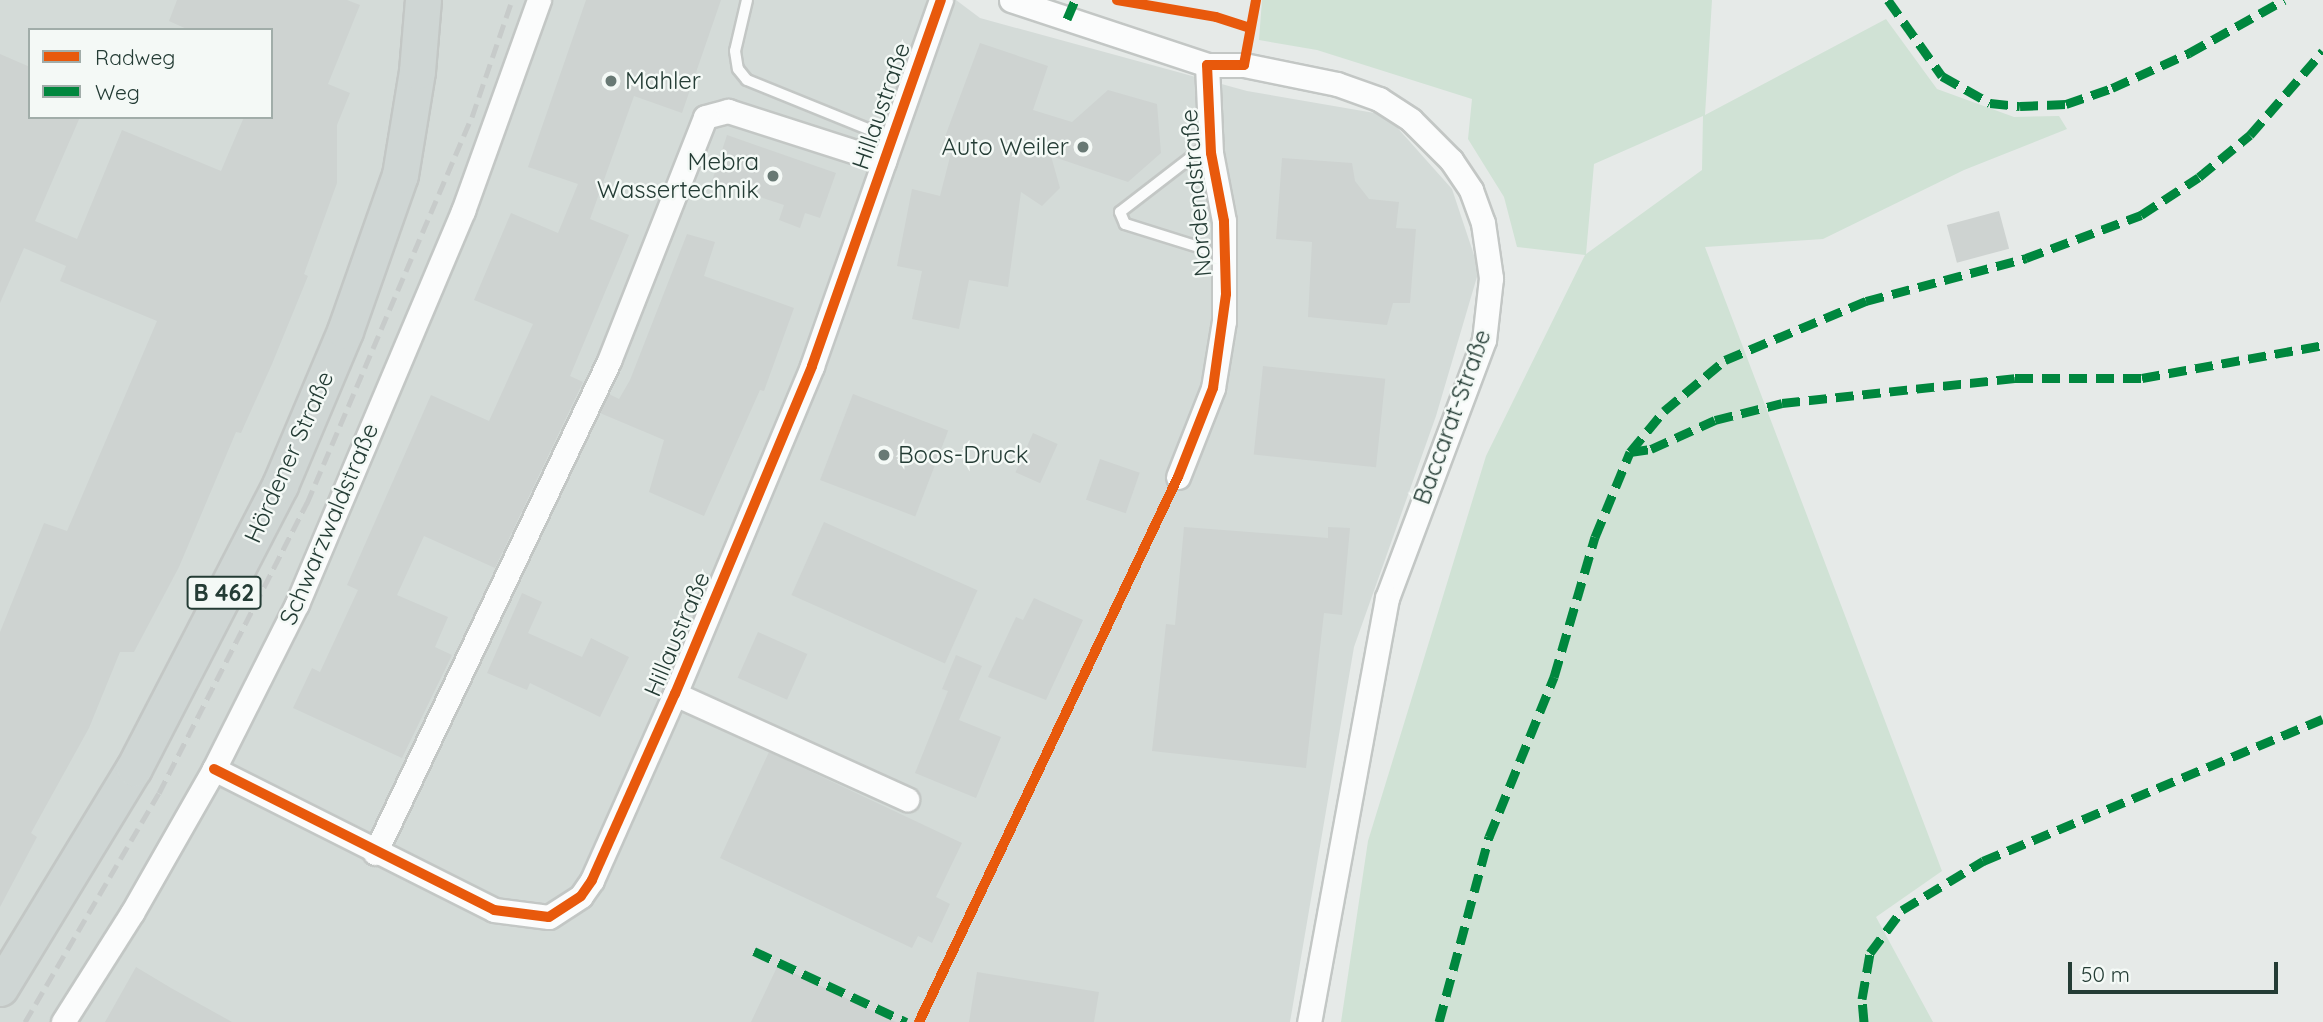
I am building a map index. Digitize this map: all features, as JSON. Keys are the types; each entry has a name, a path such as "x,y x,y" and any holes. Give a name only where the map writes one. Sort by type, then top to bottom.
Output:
{"main road":[{"name":"Hördener Straße","path":"0,988 134,768 280,485 345,331 400,175 417,71 423,0"}],"street":[{"name":"Schwarzwaldstraße","path":"63,1022 214,769 319,553 463,211 539,0"},
{"name":"Hillaustraße","path":"214,769 375,853 494,910 549,917 581,896 592,880 675,694 812,366 941,0"},
{"name":"Baccarat-Straße","path":"1012,0 1207,65 1244,65 1337,84 1379,99 1411,120 1451,160 1471,190 1489,250 1484,340 1387,598 1308,1022"},
{"name":"Nordendstraße","path":"1178,477 1213,388 1224,321 1224,221 1211,142 1207,65"},
{"path":"375,853 609,361 705,117 728,111 884,160"},
{"name":"Hillaustraße","path":"675,694 907,799"}],"lane":[{"path":"747,0 735,51 738,69 747,79 892,138"},
{"path":"1205,249 1125,224 1120,212 1211,142"}],"shaded area":[{"path":"0,0 956,0 980,18 1247,91 1386,115 1452,189 1479,270 1436,416 1354,647 1290,1022 0,1022"}],"green space":[{"path":"1262,0 1712,0 1705,115 1886,19 1937,89 2014,117 2059,116 2067,129 1964,170 1823,239 1705,247 1942,871 1876,917 1933,1022 1341,1022 1368,841 1486,456 1585,255 1517,247 1504,197 1468,139 1472,99 1317,50 1259,40","holes":["1703,116 1702,170 1586,254 1594,164"]}],"building":[{"path":"177,0 347,0 360,5 328,84 350,93 337,125 337,183 304,274 308,276 272,364 241,433 236,432 179,567 134,652 120,652 89,728 31,833 37,837 0,907 0,632 44,523 67,531 157,321 60,281 66,266 24,248 0,303 0,54 28,66 28,119 79,119 35,221 77,239 122,130 221,171 243,119 273,119 273,28 185,28 169,21"},
{"path":"586,0 721,0 682,113 634,96 590,219 629,235 570,376 583,382 495,568 424,536 397,595 448,617 435,647 452,655 402,758 293,708 312,668 320,672 358,590 347,585 431,395 489,421 533,324 474,300 511,213 558,233 578,184 528,167"},
{"path":"980,43 1048,66 1033,110 1072,122 1108,90 1157,104 1161,153 1128,182 1051,156 1060,188 1042,206 1021,192 1008,287 969,280 959,329 912,319 922,271 897,266 912,189 940,196 951,153 940,150"},
{"path":"727,135 836,173 820,218 805,213 800,228 779,220 784,205 712,181"},
{"path":"1282,158 1352,163 1355,181 1369,199 1399,202 1396,228 1416,229 1410,303 1393,303 1387,325 1308,317 1312,242 1276,239"},
{"path":"1999,211 2009,249 1957,263 1947,225"},
{"path":"687,234 715,242 704,276 794,308 764,391 760,390 704,516 649,492 664,440 600,413 609,394 619,399 630,380"},
{"path":"1263,366 1385,379 1376,467 1254,455"},
{"path":"853,394 948,431 915,516 820,480"},
{"path":"1033,433 1058,444 1040,483 1016,472"},
{"path":"1100,459 1140,473 1126,513 1086,500"},
{"path":"824,522 977,590 945,663 791,595"},
{"path":"1184,527 1328,538 1328,527 1350,528 1342,615 1324,613 1306,768 1152,751 1166,624 1175,625"},
{"path":"522,593 542,602 528,633 582,657 591,638 629,657 600,717 530,683 527,690 487,673"},
{"path":"1034,598 1083,620 1046,700 988,677 1016,617 1023,620"},
{"path":"758,632 807,654 787,700 738,678"},
{"path":"956,655 982,666 959,720 1001,737 976,798 915,773 948,691 942,689"},
{"path":"769,752 962,843 936,897 950,904 932,943 918,936 912,948 720,858"},
{"path":"778,965 798,975 896,1022 751,1022"},
{"path":"136,967 171,988 232,1022 105,1022"},
{"path":"977,972 1099,992 1094,1022 969,1022"}],"railway":[{"path":"25,1022 159,793 307,503 472,117 512,0"}],"marked path":[{"path":"1067,19 1075,0"},
{"path":"1888,0 1942,76 1990,103 2020,106 2066,104 2112,88 2189,53 2284,0"},
{"path":"1439,1022 1489,837 1554,677 1595,537 1630,452 1664,411 1725,360 1866,301 2026,258 2141,215 2199,177 2250,135 2323,51"},
{"path":"1630,452 1651,449 1715,420 1782,403 2015,378 2142,378 2323,345"},
{"path":"1864,1022 1862,999 1870,953 1902,910 1983,861 2323,719"},
{"path":"754,951 906,1022"}],"cycle path":[{"path":"214,769 494,910 549,917 581,896 592,880 675,694 812,366 941,0"},
{"path":"1117,0 1216,17 1249,28"},
{"path":"919,1022 1178,477 1213,388 1226,294 1224,221 1211,153 1207,65 1244,65 1256,0"}],"place":[{"name":"Mahler","path":"611,81"},
{"name":"Auto Weiler","path":"1083,147"},
{"name":"Mebra Wassertechnik","path":"773,176"},
{"name":"Boos-Druck","path":"884,455"}]}
